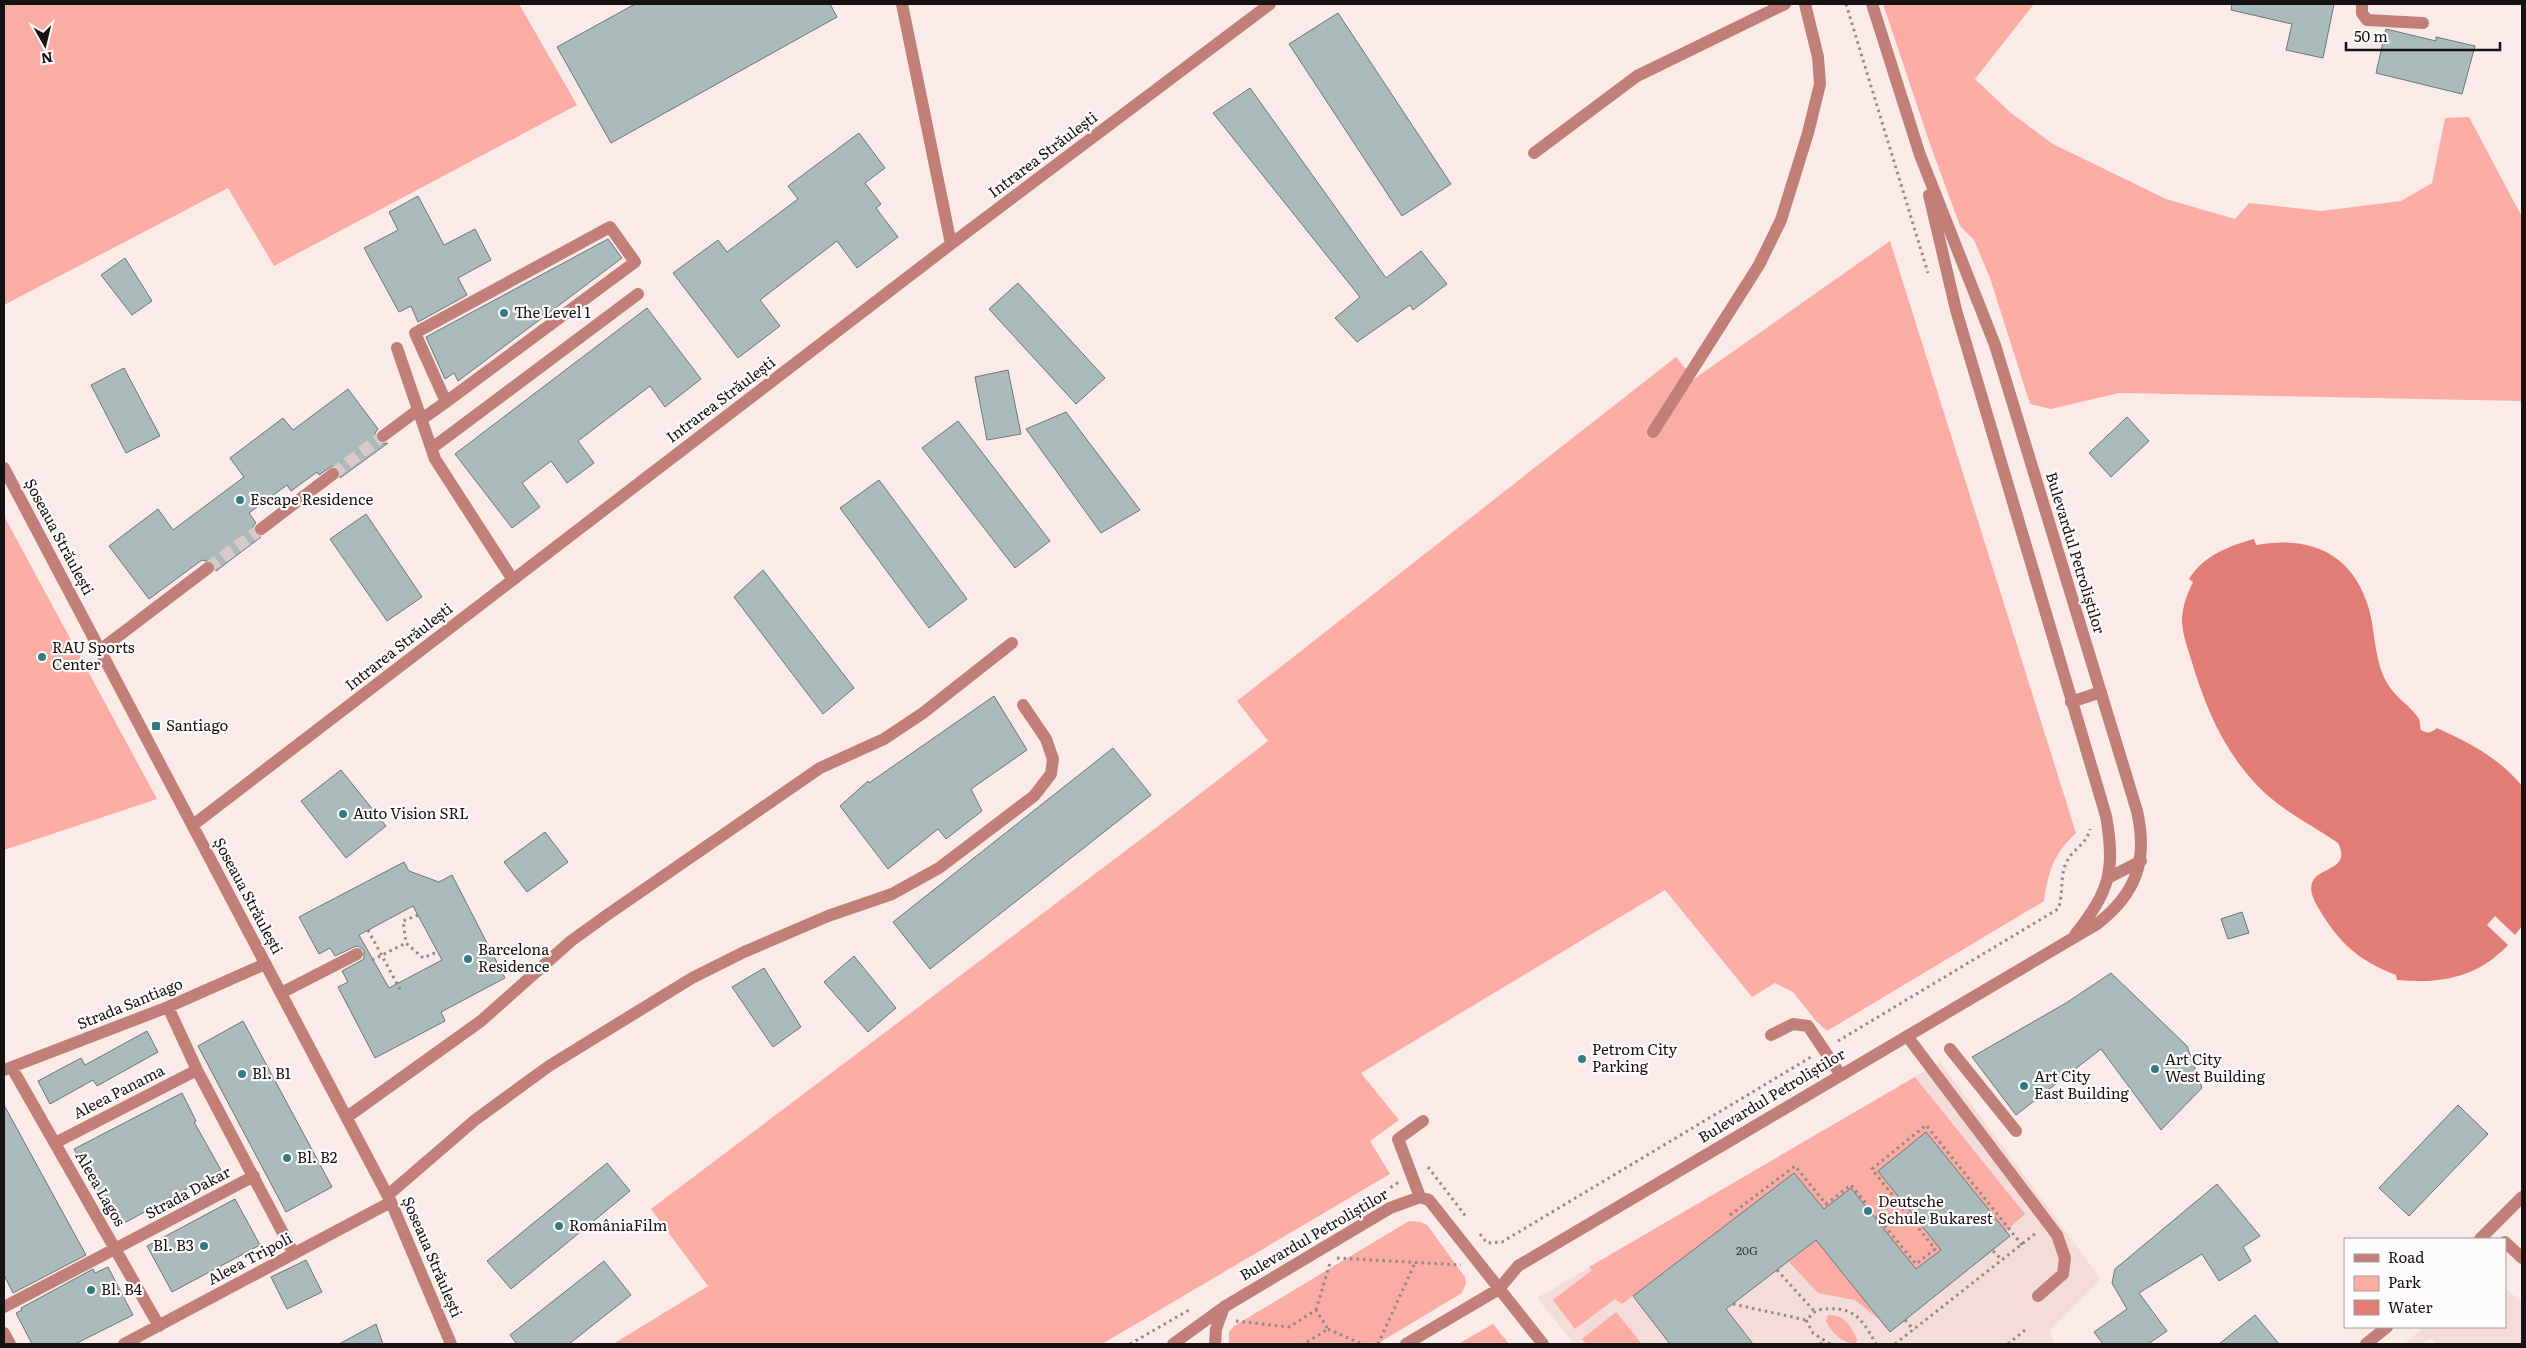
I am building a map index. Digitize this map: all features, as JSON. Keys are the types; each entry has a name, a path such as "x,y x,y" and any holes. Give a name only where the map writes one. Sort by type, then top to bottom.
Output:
{"street":[{"path":"902,4 951,244"},
{"name":"Intrarea Străulești","path":"193,825 951,244 1270,4"},
{"path":"1534,153 1637,76 1785,4"},
{"path":"1653,432 1759,265 1781,220 1808,133 1820,84 1818,57 1805,4"},
{"name":"Bulevardul Petroliștilor","path":"1406,1344 1499,1289 1518,1266 1840,1074 2097,924 2121,902 2136,878 2141,861 2142,844 2137,811 1995,345 1920,155 1872,4"},
{"path":"2362,4 2362,13 2367,20 2423,23"},
{"name":"Bulevardul Petroliștilor","path":"1920,155 1956,310 2106,816 2110,837 2108,878 2096,908 2070,941"},
{"path":"384,436 446,402 635,262 610,227 415,333 446,402"},
{"path":"432,448 638,294"},
{"path":"397,348 435,459 513,580"},
{"name":"Șoseaua Străulești","path":"4,468 390,1199 451,1344"},
{"path":"260,529 333,474"},
{"path":"100,650 208,568"},
{"path":"347,1117 421,1066 481,1021 571,941 607,915 813,773 884,739 924,713 1012,643"},
{"path":"2071,702 2101,692"},
{"name":"Aleea Tripoli","path":"124,1344 294,1254 390,1199 475,1120 548,1066 692,978 735,956 828,916 892,894 939,868 1034,796 1051,774 1053,759 1046,739 1023,705"},
{"path":"2108,878 2141,861"},
{"path":"281,993 358,954"},
{"name":"Strada Santiago","path":"8,1069 168,1007 266,964"},
{"path":"168,1007 198,1070 294,1254"},
{"path":"1771,1035 1793,1024 1808,1026 1840,1074"},
{"path":"1907,1036 2057,1235 2065,1258 2063,1274 2038,1296"},
{"path":"1950,1049 2016,1131"},
{"name":"Aleea Lagos","path":"8,1069 55,1143 159,1326"},
{"name":"Aleea Panama","path":"55,1143 198,1070"},
{"path":"1423,1121 1398,1139 1420,1197 1429,1200 1542,1344"},
{"name":"Strada Dakar","path":"4,1306 254,1176"},
{"name":"Bulevardul Petroliștilor","path":"1173,1344 1224,1307 1390,1208 1420,1197"},
{"path":"2481,1238 2522,1197"},
{"path":"2490,1229 2500,1238"},
{"path":"2506,1243 2522,1258"},
{"path":"1215,1344 1216,1329 1224,1307"},
{"path":"2366,1344 2386,1328"},
{"path":"4,1333 10,1344"}],"path":[{"path":"1846,4 1929,275"},
{"path":"1476,1229 1487,1243 1502,1242 2058,909 2066,862 2088,836 2089,822"},
{"path":"418,914 403,922 406,943 423,958 437,952"},
{"path":"368,930 402,993"},
{"path":"1730,1215 1794,1166 1826,1204 1851,1185 1916,1264 1935,1249 1872,1169 1926,1125 2022,1245"},
{"path":"1426,1164 1470,1222"},
{"path":"1895,1344 2038,1231"},
{"path":"1993,1250 2002,1260"},
{"path":"1337,1258 1464,1265"},
{"path":"1233,1321 1289,1327 1316,1310 1330,1262"},
{"path":"1378,1344 1415,1263"},
{"path":"1777,1270 1814,1312"},
{"path":"1733,1304 1806,1320 1813,1333 1830,1344"},
{"path":"1806,1320 1817,1310 1831,1308 1855,1313 1866,1326 1876,1344"},
{"path":"1316,1310 1328,1329 1362,1344"},
{"path":"1905,1320 1914,1330"},
{"path":"1304,1344 1328,1329"},
{"path":"2008,1344 2025,1330"},
{"path":"1820,1344 1824,1341"}],"shaded area":[{"name":"Deutsche Schule Bukarest","path":"1940,1062 2101,1279 2050,1331 2054,1344 1574,1344 1537,1298"},
{"path":"2506,1289 2522,1302 2522,1344 2436,1344 2431,1338 2423,1344 2404,1344 2423,1328 2506,1328"}],"green space":[{"path":"4,4 519,4 577,105 274,266 228,188 4,305"},
{"path":"1883,4 2034,4 1975,79 2011,113 2053,144 2166,199 2235,219 2249,203 2321,211 2401,201 2432,183 2445,118 2469,117 2522,217 2522,401 2119,393 2051,409 2030,404 1990,278 1974,240 1960,226"},
{"path":"1890,241 2076,833 2062,849 2053,864 2044,901 1827,1031 1816,1021 1793,992 1775,983 1752,997 1665,890 1361,1073 1399,1120 1370,1141 1390,1174 1102,1344 613,1344 708,1286 651,1209 1268,741 1237,701 1676,357 1694,379"},
{"name":"RAU Sports Center","path":"4,516 157,799 4,850"},
{"path":"1915,1077 2025,1214 2006,1231 1926,1132 1878,1171 1941,1250 1916,1269 1851,1188 1824,1209 1794,1173 1622,1304 1615,1299 1575,1329 1553,1300 1592,1270 1589,1267"},
{"path":"1409,1221 1421,1222 1427,1225 1465,1277 1466,1283 1462,1293 1377,1344 1229,1344 1229,1332 1234,1326"},
{"path":"1816,1240 1879,1319 1855,1300 1818,1293 1789,1262"},
{"path":"1616,1312 1642,1344 1586,1344 1582,1339"},
{"path":"1828,1315 1838,1316 1846,1322 1857,1339 1856,1344 1847,1342 1834,1333 1826,1321"},
{"path":"1493,1324 1509,1344 1458,1344"}],"water":[{"path":"2254,539 2256,545 2294,543 2311,546 2327,552 2340,562 2352,574 2362,590 2369,609 2383,675 2391,689 2419,719 2421,730 2429,732 2437,728 2461,739 2494,759 2522,786 2522,926 2515,935 2495,916 2487,925 2508,945 2484,965 2471,972 2428,981 2397,980 2396,975 2371,964 2342,941 2319,909 2311,890 2315,878 2341,859 2338,843 2292,814 2266,794 2252,780 2219,732 2203,696 2186,644 2182,624 2183,609 2193,582 2189,579 2202,564 2226,548"}],"building":[{"path":"635,4 830,4 837,17 611,143 557,47"},
{"path":"2232,4 2334,4 2323,58 2286,50 2292,24 2231,10"},
{"path":"1338,13 1451,184 1402,216 1289,44"},
{"path":"2386,29 2436,41 2436,37 2475,46 2462,94 2376,73"},
{"path":"1250,88 1386,278 1421,251 1447,284 1413,310 1410,305 1357,342 1335,318 1360,297 1213,113"},
{"path":"859,133 885,168 865,183 881,204 876,208 898,237 857,268 837,241 760,300 780,326 738,358 673,273 718,240 727,252 798,199 788,186"},
{"path":"418,196 444,245 475,229 491,260 458,278 467,295 418,322 411,306 399,312 364,248 398,230 389,212"},
{"name":"The Level 1","path":"608,239 622,258 458,381 454,373 445,379 426,337"},
{"path":"125,258 152,301 132,315 101,275"},
{"path":"1018,283 1105,378 1076,404 989,309"},
{"path":"647,308 701,379 665,407 650,386 578,441 594,463 567,483 551,461 522,483 540,507 512,528 455,454"},
{"path":"124,368 160,436 126,453 91,385"},
{"path":"1008,370 1021,434 987,440 975,377"},
{"name":"Escape Residence","path":"348,389 378,429 375,433 376,440 380,444 388,443 340,478 340,469 332,466 319,475 317,472 291,491 287,485 249,513 256,523 253,526 254,534 261,537 216,571 214,563 202,560 149,599 109,546 158,509 173,530 244,477 230,458 283,418 293,430"},
{"path":"1066,412 1140,510 1101,533 1026,429"},
{"path":"2127,417 2149,441 2111,477 2089,453"},
{"path":"958,421 1050,541 1015,568 922,448"},
{"path":"879,480 967,599 929,628 840,508"},
{"path":"366,514 422,597 387,621 330,539"},
{"path":"763,570 854,688 823,714 734,597"},
{"path":"994,696 1027,750 971,789 982,811 946,839 938,829 888,869 840,806 868,781 869,783"},
{"path":"1113,748 1151,795 930,969 893,922"},
{"name":"Auto Vision SRL","path":"341,770 386,826 346,858 301,801"},
{"path":"545,832 568,862 527,892 504,862"},
{"name":"Barcelona Residence","path":"404,862 409,871 439,882 452,875 505,978 441,1012 445,1021 375,1058 338,987 348,982 342,971 364,959 364,950 358,946 335,956 330,948 319,954 299,917","holes":["413,906 442,960 389,988 359,935"]},
{"path":"2242,912 2249,933 2228,939 2221,919"},
{"path":"854,956 896,1008 868,1032 824,982"},
{"path":"764,968 801,1027 773,1047 732,987"},
{"path":"2111,973 2187,1046 2202,1088 2161,1130 2101,1049 2016,1115 1972,1057 2066,1003"},
{"path":"243,1021 332,1187 286,1212 198,1046"},
{"path":"147,1031 158,1052 97,1086 93,1080 50,1104 38,1081 81,1058 85,1065"},
{"path":"182,1093 196,1121 194,1122 221,1170 117,1227 74,1149"},
{"path":"4,1105 86,1255 13,1293 4,1275"},
{"path":"2458,1105 2488,1134 2409,1216 2379,1188"},
{"path":"1926,1132 2010,1236 1890,1332 1816,1240 1726,1309 1753,1344 1670,1344 1633,1296 1794,1173 1824,1209 1851,1188 1916,1269 1941,1250 1878,1171"},
{"name":"RomâniaFilm","path":"607,1163 630,1191 511,1289 487,1261"},
{"path":"2217,1184 2260,1236 2243,1247 2251,1261 2219,1281 2202,1254 2139,1293 2167,1331 2148,1344 2103,1344 2094,1332 2127,1309 2112,1283 2115,1269"},
{"name":"Bl. B3","path":"235,1199 260,1245 172,1292 147,1246"},
{"path":"306,1260 322,1292 287,1309 271,1277"},
{"path":"604,1261 631,1295 569,1344 517,1344 510,1335"},
{"name":"Bl. B4","path":"108,1267 133,1315 75,1344 32,1344 16,1313 22,1310 21,1308 93,1269 95,1273"},
{"path":"2255,1315 2279,1344 2219,1344"},
{"path":"376,1324 383,1344 339,1344"}],"tunnel":[{"path":"333,474 383,436"},
{"path":"208,568 261,529"}],"place":[{"name":"The Level 1","path":"504,313"},
{"name":"Escape Residence","path":"240,500"},
{"name":"RAU Sports Center","path":"42,657"},
{"name":"Santiago","path":"156,726"},
{"name":"Auto Vision SRL","path":"343,814"},
{"name":"Barcelona Residence","path":"468,959"},
{"name":"Petrom City Parking","path":"1582,1059"},
{"name":"Art City West Building","path":"2155,1069"},
{"name":"Bl. B1","path":"242,1074"},
{"name":"Art City East Building","path":"2024,1086"},
{"name":"Bl. B2","path":"287,1158"},
{"name":"Deutsche Schule Bukarest","path":"1868,1211"},
{"name":"RomâniaFilm","path":"559,1226"},
{"name":"Bl. B3","path":"204,1246"},
{"name":"Bl. B4","path":"91,1290"}]}
